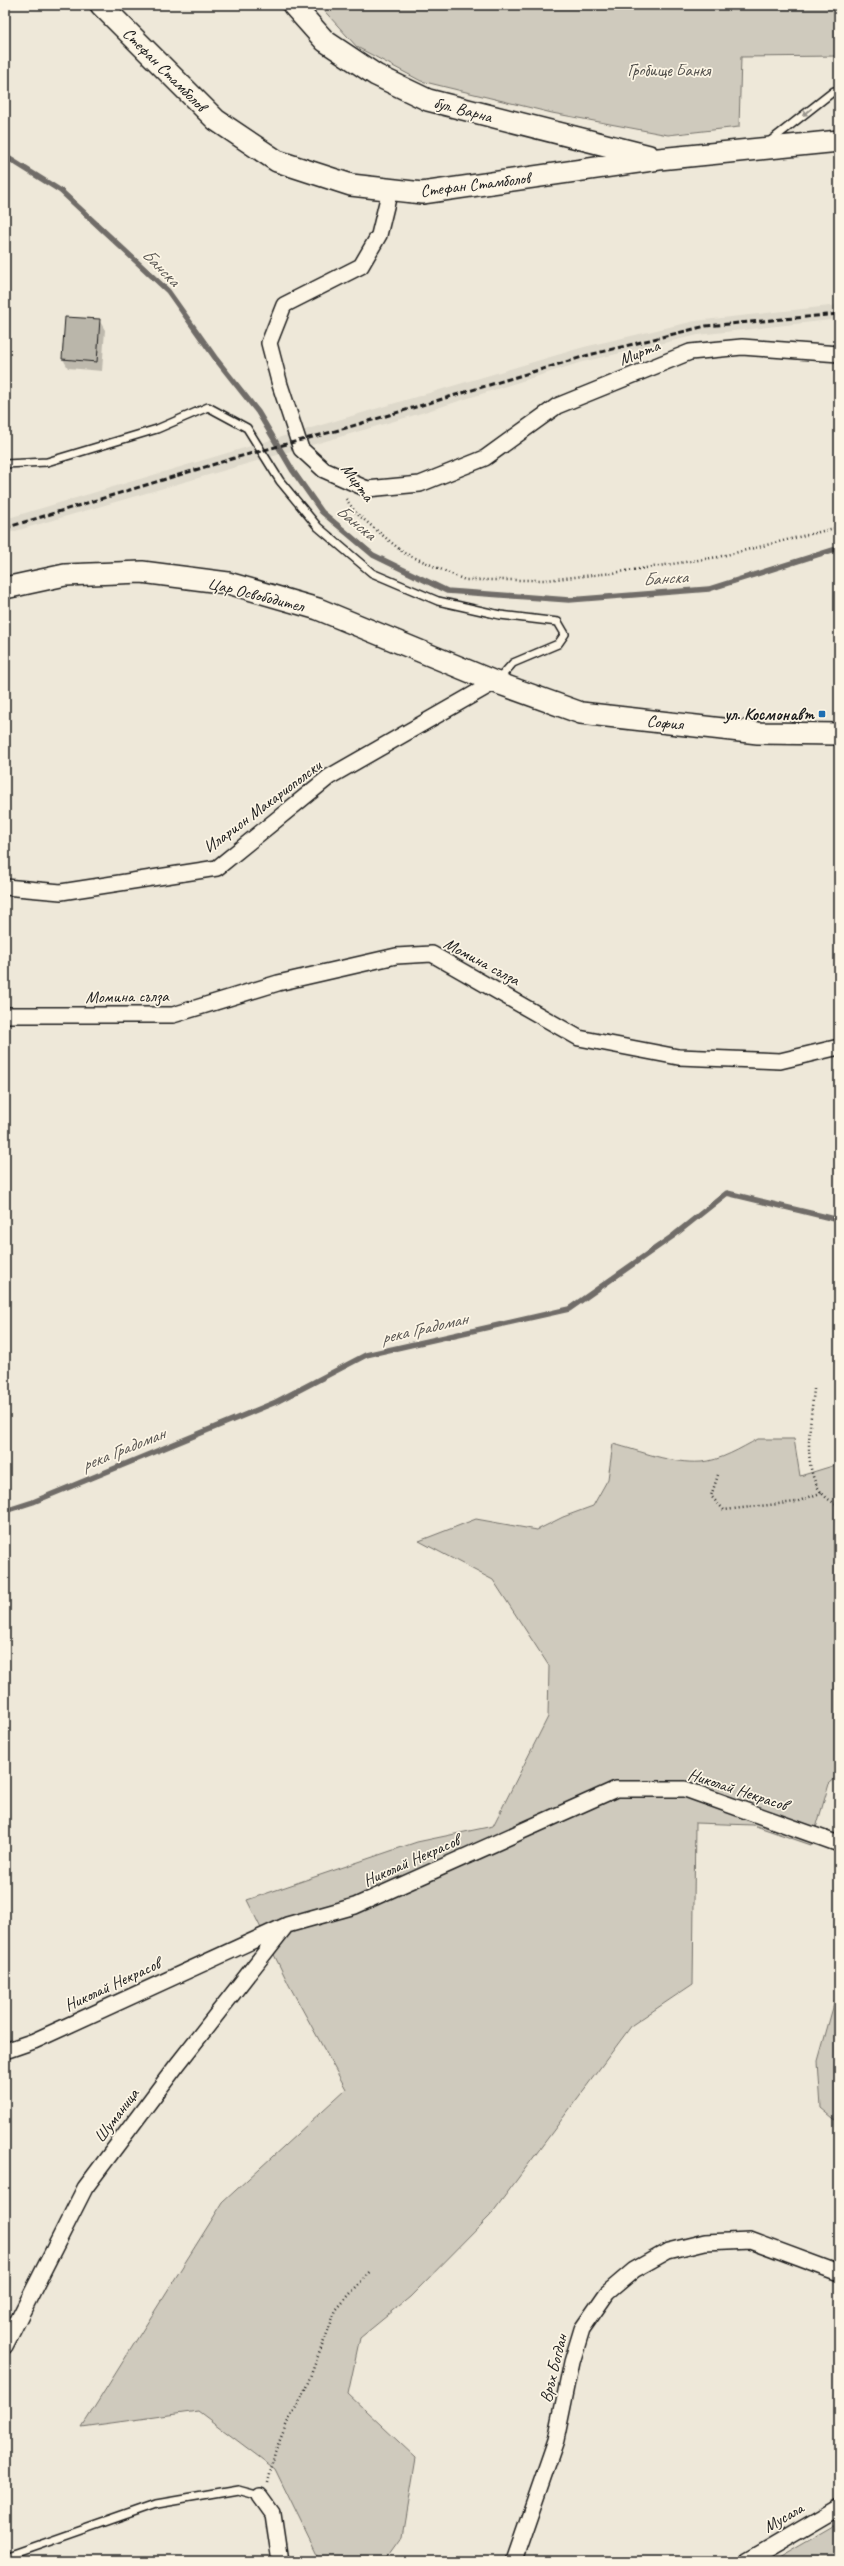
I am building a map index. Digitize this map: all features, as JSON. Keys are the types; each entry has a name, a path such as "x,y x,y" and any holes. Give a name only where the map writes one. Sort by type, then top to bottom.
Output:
{"street":[{"name":"Стефан Стамболов","path":"101,5 216,120 277,161 351,185 422,193 659,159 761,148 839,142"},
{"name":"бул. Варна","path":"294,5 325,41 376,75 428,100 659,159"},
{"name":"Мирта","path":"390,190 379,235 362,266 284,305 269,343 280,385 301,449 324,470 367,489 420,484 485,458 557,406 690,352 742,347 839,354"},
{"name":"Цар Освободител","path":"5,588 65,575 142,572 228,583 318,609 495,682"},
{"name":"София","path":"495,682 581,713 758,733 839,734"},
{"name":"Иларион Макариополски","path":"5,887 61,892 217,868 330,777 495,682"},
{"name":"Момина сълза","path":"5,1016 173,1015 278,983 396,956 432,954 580,1038 678,1057 780,1061 839,1047"},
{"name":"Николай Некрасов","path":"5,2051 34,2041 287,1925 355,1906 616,1789 686,1789 839,1844"},
{"name":"Шуманица","path":"5,2346 86,2188 177,2065 287,1925"},
{"name":"Връх Богдан","path":"514,2561 556,2440 572,2362 582,2330 607,2292 634,2270 668,2252 705,2242 750,2240 839,2273"},
{"path":"264,2501 273,2514 280,2561"},
{"name":"Мусала","path":"746,2561 839,2507"}],"lane":[{"path":"761,148 834,91 839,91"},
{"path":"5,464 47,462 157,429 208,407 247,428 280,481 318,527 372,573 438,601 500,615 558,622 565,634 558,644 513,663 495,682"},
{"path":"5,2557 156,2504 238,2490 264,2501"}],"path":[{"name":"Мирта","path":"343,495 356,513 404,553 466,580 546,580 613,573 718,557 839,527"},
{"path":"814,1390 809,1469 822,1492 830,1502 839,1505"},
{"path":"718,1475 711,1496 724,1510 796,1502 822,1492"},
{"path":"264,2501 275,2452 287,2423 306,2388 336,2310 371,2270"}],"shaded area":[{"path":"839,305 839,319 698,335 582,362 415,415 5,534 5,519 584,347 695,321"}],"green space":[{"name":"Гробище Банкя","path":"319,5 839,5 839,56 741,57 739,127 668,135 552,113 421,81 357,47"},
{"path":"758,1439 794,1439 800,1476 839,1464 839,1775 829,1784 811,1845 753,1825 695,1823 693,1984 632,2025 490,2216 410,2297 360,2338 348,2394 416,2458 403,2536 385,2561 320,2561 275,2469 198,2411 82,2427 223,2202 346,2089 289,1985 247,1900 417,1842 493,1826 548,1717 549,1666 493,1580 419,1541 476,1519 537,1530 563,1517 593,1506 608,1479 613,1444 667,1459 701,1462 723,1457"},
{"path":"839,1986 839,2123 821,2108 818,2061"},
{"path":"839,2522 839,2561 772,2561"}],"building":[{"path":"65,317 100,319 97,362 62,359"}],"waterway":[{"name":"Банска","path":"5,156 61,191 168,291 216,359 258,412 293,471 322,512 373,555 447,591 569,600 709,589 839,548"},
{"name":"река Градоман","path":"5,1511 33,1502 276,1402 366,1355 569,1309 673,1236 727,1193 839,1220"}],"railway":[{"path":"5,528 238,457 339,430 589,355 706,326 839,314"}],"place":[{"name":"ул. Космонавт","path":"822,714"}]}
